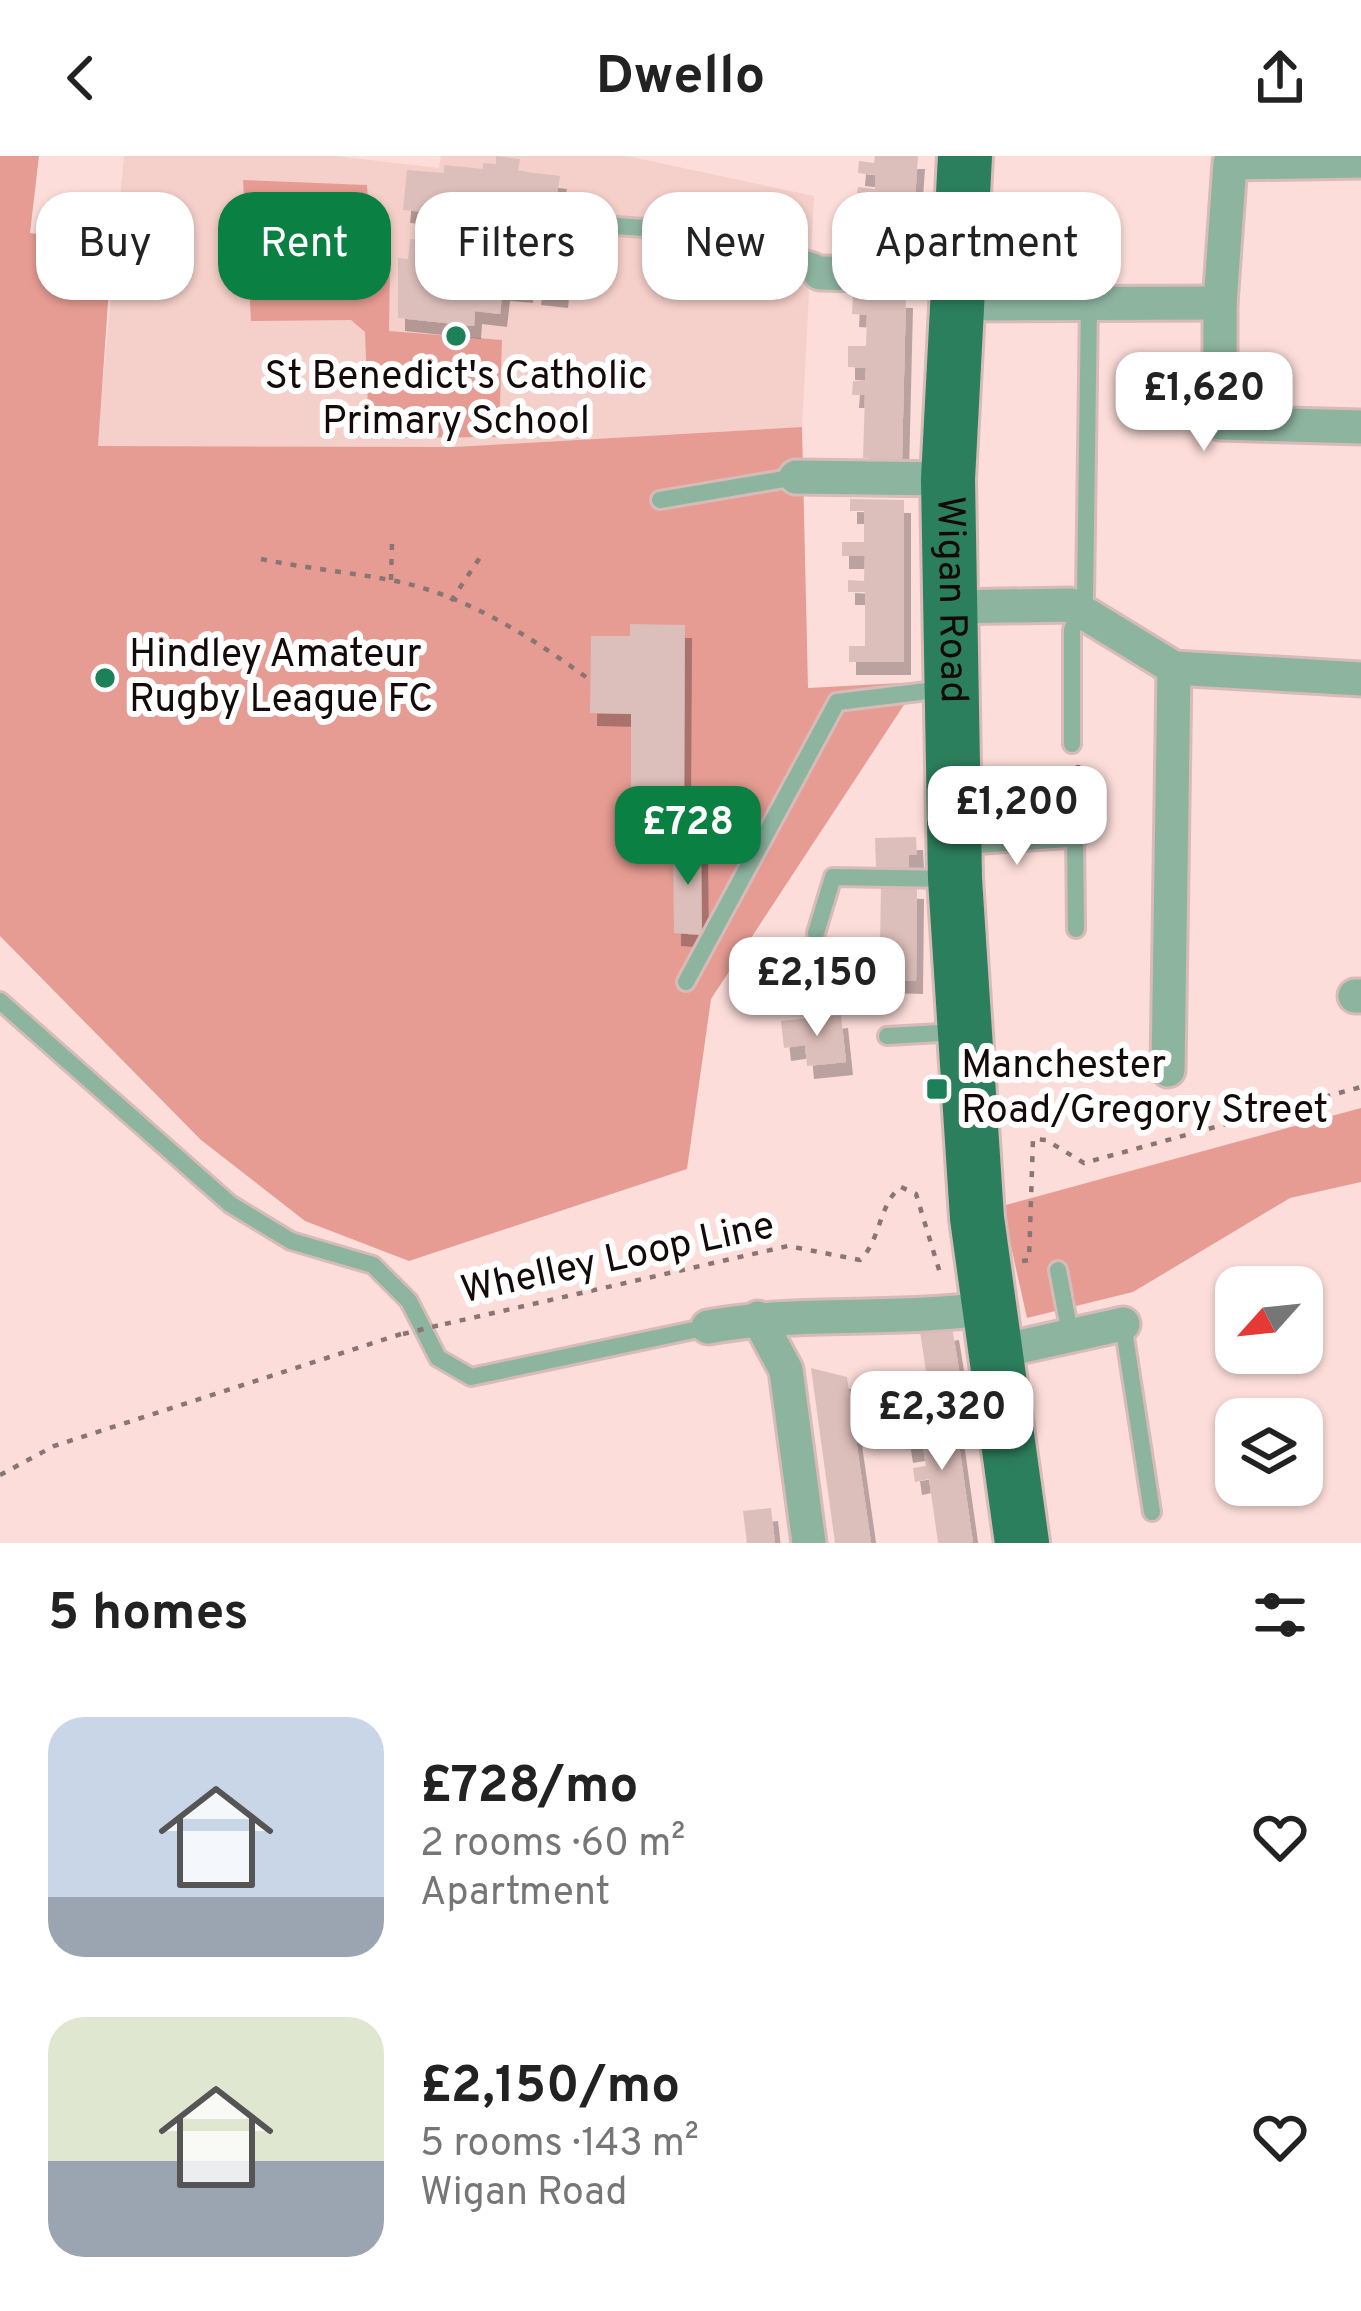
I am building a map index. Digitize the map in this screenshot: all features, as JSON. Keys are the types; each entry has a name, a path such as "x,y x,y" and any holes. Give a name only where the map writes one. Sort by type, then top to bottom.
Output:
{"highway":[{"name":"Wigan Road","path":"962,192 965,156"},
{"name":"Wigan Road","path":"955,300 946,607 961,1032 992,1330 1022,1543"}],"street":[{"path":"1361,160 1230,163 1220,303 1220,423 1361,427"},
{"path":"820,273 832,275"},
{"path":"1051,300 1220,303"},
{"path":"796,477 948,479"},
{"path":"946,607 1080,608 1174,668 1361,679"},
{"path":"1163,1071 1174,668"},
{"path":"954,858 1075,830"},
{"path":"758,1318 786,1370 809,1543"},
{"path":"708,1327 758,1318 1070,1333 1123,1324"}],"lane":[{"path":"618,226 724,234 814,262 820,273"},
{"path":"1072,744 1072,631 1085,596 1089,304"},
{"path":"660,500 796,477"},
{"path":"686,982 837,702 951,688"},
{"path":"1075,830 1076,929"},
{"path":"816,933 832,877 954,858"},
{"path":"0,1001 230,1204 291,1240 373,1265 409,1301 438,1358 471,1377 708,1327"},
{"path":"887,1036 961,1032"},
{"path":"1058,1270 1070,1333"},
{"path":"1123,1324 1152,1512"}],"path":[{"path":"391,580 392,543"},
{"path":"452,601 483,553"},
{"path":"261,559 391,580 452,601 516,627 590,680"},
{"path":"1072,744 1078,749 1080,805 1075,830"},
{"path":"1025,1228 1033,1139 1046,1140 1084,1163 1361,1087"},
{"name":"Whelley Loop Line","path":"0,1475 54,1446 443,1324 788,1246 860,1260 874,1247 892,1194 901,1187 916,1194 932,1245"}],"shaded area":[{"path":"0,156 39,156 30,233 36,234 36,300 108,300 98,446 454,447 802,427 808,688 919,682 711,999 687,1169 409,1261 305,1221 201,1140 0,936"},
{"name":"St Benedict's Catholic Primary School","path":"124,156 335,156 439,168 441,156 627,156 795,192 642,192 642,300 808,300 808,195 814,196 802,427 454,447 97,446 111,300 194,300 194,192 121,192"},
{"path":"243,180 367,185 367,192 244,192"},
{"path":"250,300 389,300 389,331 502,340 499,437 369,438 365,332 351,320 251,321"},
{"path":"1361,1108 1361,1182 1290,1198 1133,1292 1027,1318 1002,1206"}],"building":[{"path":"496,156 520,159 518,171 560,176 557,192 415,192 415,211 403,210 407,170 444,173 444,165 483,169 483,163 496,164"},
{"path":"875,156 918,156 915,192 857,192 858,187 875,189 876,175 858,173 859,161 874,163"},
{"path":"410,239 415,239 415,300 502,300 500,314 475,311 474,326 398,318 398,258 408,259"},
{"path":"853,300 906,300 902,459 863,458 865,395 852,395 853,381 865,381 866,368 848,367 848,346 866,346 867,315 852,314"},
{"path":"850,499 904,500 904,662 849,662 849,646 865,646 865,592 848,592 848,580 864,581 865,556 842,556 842,542 864,542 864,511 850,511"},
{"path":"630,624 685,625 684,807 647,806 631,791 631,714 590,713 591,636 630,636"},
{"path":"916,837 917,855 909,855 909,868 876,869 875,838"},
{"path":"673,841 701,842 702,935 674,933"},
{"path":"881,885 917,886 916,981 881,980 881,966 867,966 867,949 880,949"},
{"path":"841,1015 846,1062 807,1066 805,1045 784,1048 781,1021"},
{"path":"952,1327 965,1406 920,1391 916,1373 926,1371 920,1332"},
{"path":"811,1368 847,1377 871,1543 835,1543"},
{"path":"954,1409 973,1543 938,1543 929,1479 915,1482 913,1468 926,1466 923,1447 906,1450 902,1425 921,1422 920,1414"},
{"path":"771,1508 775,1543 747,1543 743,1511"}],"place":[{"name":"St Benedict's Catholic Primary School","path":"456,336"},
{"name":"Hindley Amateur Rugby League FC","path":"105,678"},
{"name":"Manchester Road/Gregory Street","path":"937,1089"}]}
